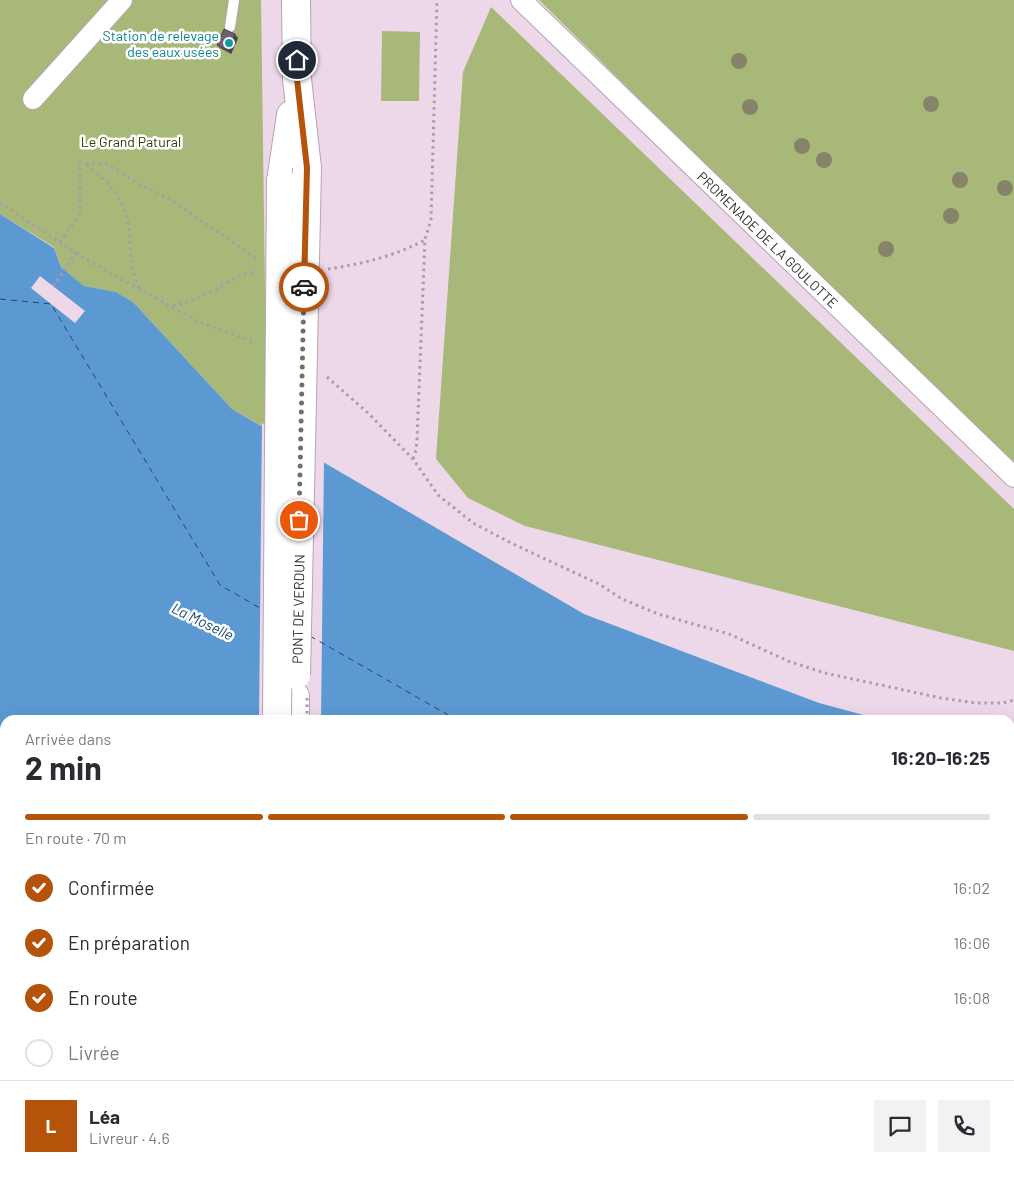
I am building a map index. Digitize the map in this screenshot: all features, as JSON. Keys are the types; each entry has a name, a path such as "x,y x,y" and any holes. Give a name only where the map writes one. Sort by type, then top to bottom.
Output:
{"main road":[{"path":"296,0 297,79"},
{"name":"PONT DE VERDUN","path":"295,715 307,168 297,79"},
{"name":"PONT DE VERDUN","path":"277,715 281,181 297,79"}],"street":[{"path":"33,99 122,0"},
{"name":"PROMENADE DE LA GOULOTTE","path":"521,0 1014,477"}],"lane":[{"path":"230,27 234,0"}],"path":[{"path":"413,458 417,440 425,239 431,220 436,0"},
{"path":"60,242 80,213 80,156"},
{"path":"139,288 132,268 128,224 124,208 114,191 100,175 86,164 105,163 138,184 166,197 260,261"},
{"path":"0,203 75,252 199,322 264,346"},
{"path":"53,286 66,269 75,252"},
{"path":"324,375 368,413 413,458 438,495 473,523 599,584 622,599 658,614 730,634 788,661 825,673 967,702 1003,703 1014,700"}],"green space":[{"name":"Le Grand Patural","path":"0,0 261,0 267,429 232,409 133,302 116,292 84,286 61,267 54,247 0,214"},
{"path":"539,0 1014,0 1014,462 864,322"},
{"path":"491,7 1014,509 1014,651 525,526 468,498 436,459 463,72"},
{"path":"382,31 420,32 419,101 381,101"}],"water":[{"name":"La Moselle","path":"0,214 54,248 61,267 84,286 116,292 133,302 232,409 584,614 819,703 863,715 0,715"}],"pier":[{"path":"40,276 85,311 75,323 31,288"},
{"path":"262,423 324,459 321,715 259,715"}],"building":[{"path":"224,29 235,34 228,50 217,45"}],"ferry route":[{"path":"0,299 51,304 220,585 265,611"},
{"path":"310,636 448,715"}],"way so far":[{"path":"299,520 304,287"}],"place":[{"name":"Station de relevage des eaux usées","path":"229,43"}],"route":[{"path":"297,60 297,79 307,168 304,287"}]}
